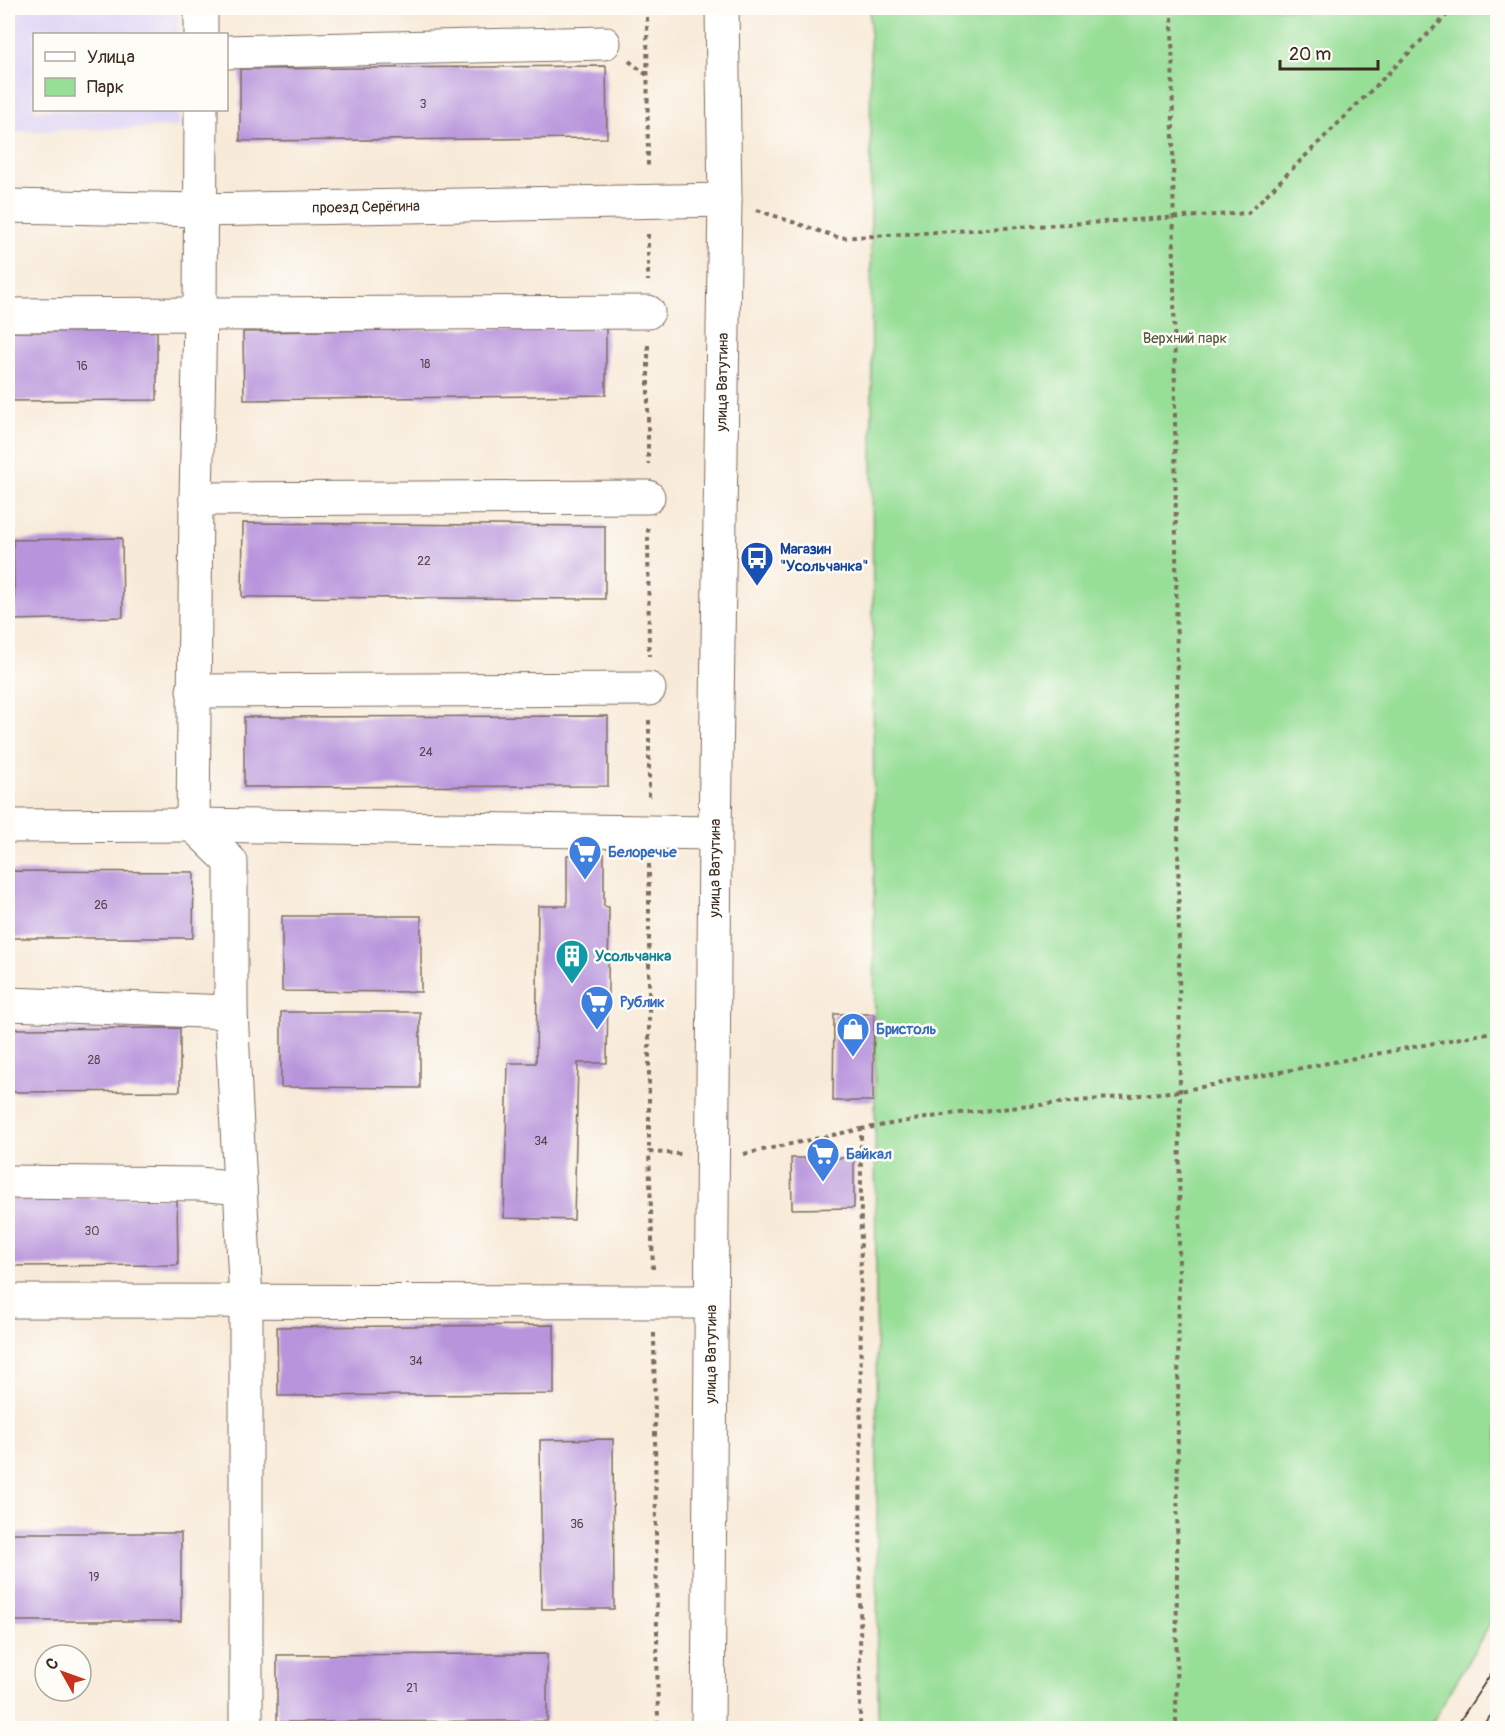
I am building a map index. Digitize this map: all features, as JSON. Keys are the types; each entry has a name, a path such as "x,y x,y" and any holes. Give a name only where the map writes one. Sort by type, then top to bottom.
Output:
{"street":[{"path":"201,8 201,33"},
{"name":"улица Ватутина","path":"708,1728 715,833 724,200 722,8"},
{"path":"228,52 604,43"},
{"path":"201,111 193,825 231,862 231,1012 246,1302 246,1728"},
{"name":"проезд Серёгина","path":"8,206 200,210 724,200"},
{"path":"8,315 648,312"},
{"path":"196,500 648,498"},
{"path":"193,691 649,689"},
{"path":"8,826 193,825 715,833"},
{"path":"8,1004 231,1012"},
{"path":"8,1182 199,1184 240,1188"},
{"path":"8,1301 711,1302"}],"path":[{"path":"647,8 650,1152 654,1301 658,1728"},
{"path":"1172,8 1180,1091 1176,1728"},
{"path":"724,200 840,238 1248,213 1454,8"},
{"path":"736,1156 861,1129 950,1114 1180,1091 1497,1031"},
{"path":"860,1728 861,1129"},
{"path":"650,1152 690,1155"}],"shaded area":[{"path":"8,8 178,8 178,33 33,33 33,111 179,111 179,127 8,132"}],"green space":[{"name":"Верхний парк","path":"870,8 1497,8 1498,1610 1429,1728 878,1728"}],"building":[{"path":"606,66 607,138 240,141 240,69"},
{"path":"606,327 606,395 244,400 243,332"},
{"path":"157,331 157,400 8,401 8,332"},
{"path":"243,523 605,526 605,599 242,597"},
{"path":"122,538 123,617 15,620 13,540"},
{"path":"608,716 608,786 244,787 244,717"},
{"path":"604,854 604,906 609,907 607,1063 578,1063 574,1220 504,1218 508,1063 536,1063 538,906 567,906 567,855"},
{"path":"8,871 194,872 193,938 8,938"},
{"path":"282,916 421,916 421,992 282,991"},
{"path":"281,1012 420,1012 420,1088 281,1087"},
{"name":"Бристоль","path":"834,1014 874,1014 873,1101 833,1101"},
{"path":"180,1028 180,1091 8,1092 8,1029"},
{"name":"Байкал","path":"791,1158 854,1158 854,1208 792,1209"},
{"path":"177,1197 178,1265 8,1266 8,1198"},
{"path":"554,1325 554,1394 278,1396 277,1327"},
{"path":"613,1439 614,1609 542,1609 540,1440"},
{"path":"8,1533 181,1533 181,1621 8,1621"},
{"path":"547,1654 547,1721 277,1722 277,1655"}],"tram line":[{"path":"1455,1728 1498,1663"},
{"path":"1482,1728 1498,1705"}],"place":[{"name":"Магазин \"Усольчанка\"","path":"757,587"},
{"name":"Белоречье","path":"585,881"},
{"name":"Усольчанка","path":"572,985"},
{"name":"Рублик","path":"597,1031"},
{"name":"Бристоль","path":"853,1058"},
{"name":"Байкал","path":"823,1183"}]}
